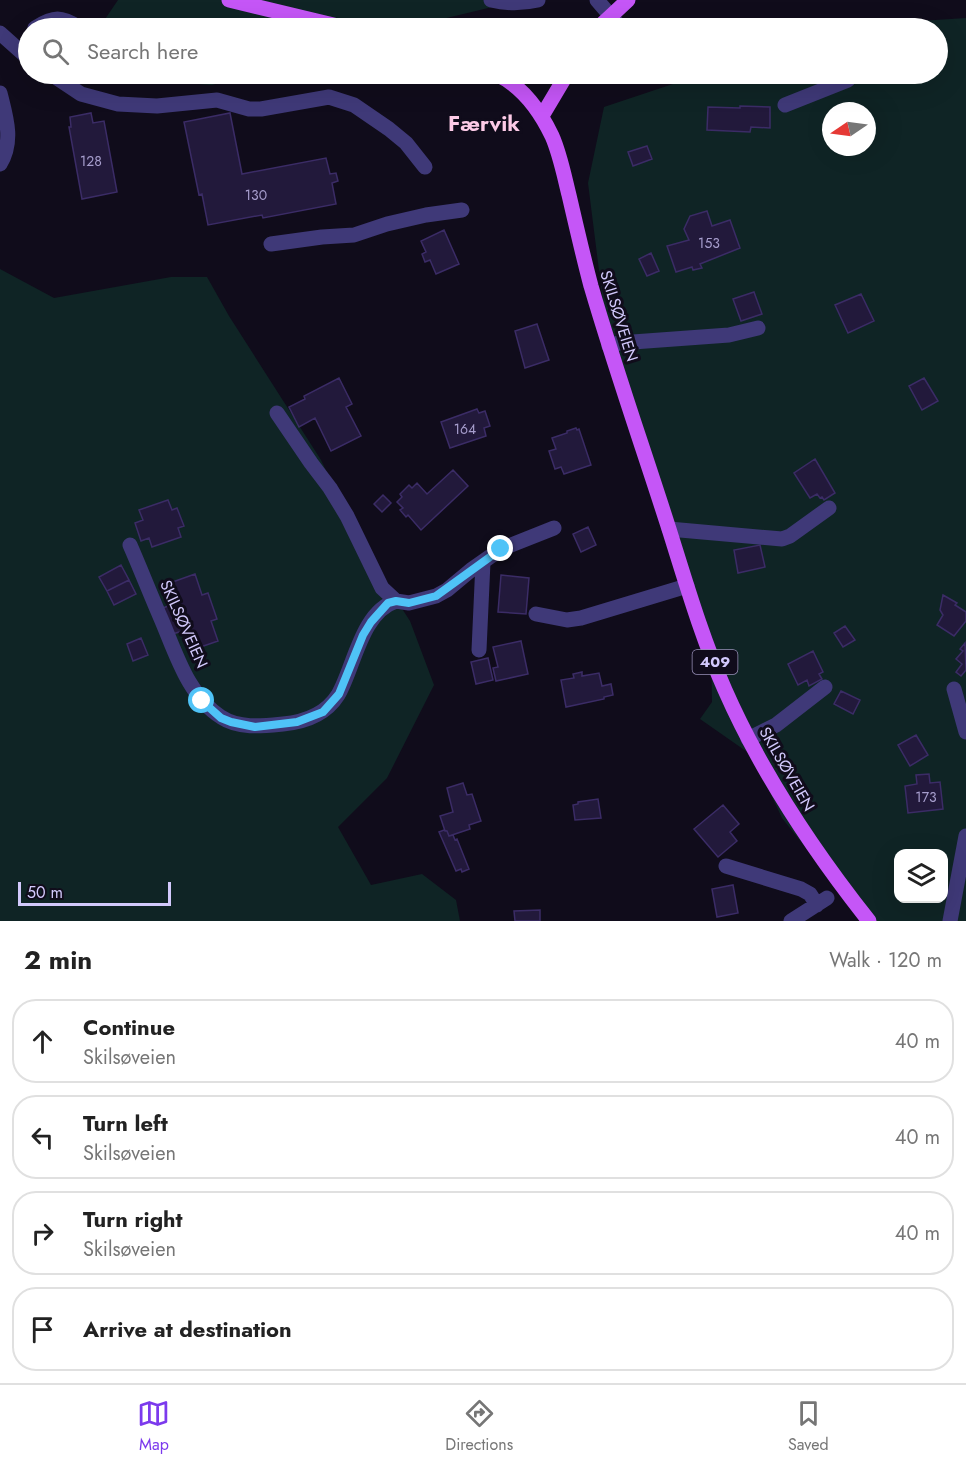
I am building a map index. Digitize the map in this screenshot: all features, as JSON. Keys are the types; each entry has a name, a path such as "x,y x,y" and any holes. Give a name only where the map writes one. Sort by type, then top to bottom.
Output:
{"main road":[{"path":"229,0 304,18"},
{"path":"609,18 628,0"},
{"name":"SKILSØVEIEN","path":"515,84 542,116 553,138 584,261 609,346 687,586 724,688 748,739 796,822 869,921"},
{"path":"542,116 561,84"}],"street":[{"path":"491,0 508,4 538,0"},
{"path":"597,0 611,16"},
{"path":"0,33 18,49"},
{"path":"13,45 18,41"},
{"path":"66,84 81,94 118,104 157,106 218,100 261,110 329,98 354,105 389,129 406,143 425,167"},
{"path":"785,105 838,84"},
{"path":"0,93 8,122 7,152 0,164"},
{"path":"272,244 354,235 426,214 462,210"},
{"path":"609,346 619,343 729,335 758,328"},
{"path":"277,412 342,507 382,588 396,601 409,603 436,596 501,549 554,528"},
{"path":"669,529 782,539 790,536 829,508"},
{"name":"SKILSØVEIEN","path":"130,545 185,673 202,701 221,718 231,722 255,727 276,725 297,722 323,712 339,694 363,635 371,622 388,603 396,601"},
{"path":"479,650 483,562"},
{"path":"536,614 567,620 597,614 687,586"},
{"path":"748,739 776,725 825,687"},
{"path":"954,689 966,732"},
{"path":"950,921 964,860 966,836"},
{"path":"726,866 801,889 822,902 791,921"}],"green space":[{"path":"118,0 522,0 447,18 106,18"},
{"path":"966,18 966,921 864,921 782,818 753,756 700,719 712,702 711,646 603,302 588,183 604,107 673,84 948,84 948,19"},
{"path":"0,269 54,298 171,277 207,277 229,316 321,460 364,550 410,621 434,685 387,778 338,827 371,885 422,874 456,900 460,921 0,921"}],"building":[{"path":"740,106 770,107 770,128 751,127 750,132 707,130 708,107 740,108"},
{"path":"91,113 93,123 104,121 117,192 82,199 69,127 71,127 70,117"},
{"path":"230,113 242,174 326,158 330,174 336,173 338,181 332,183 336,204 263,218 262,215 208,225 202,194 199,195 184,122"},
{"path":"647,146 652,159 633,166 628,152"},
{"path":"707,211 712,226 730,220 740,248 700,264 702,268 693,270 692,267 676,272 667,246 689,240 684,229 690,216"},
{"path":"444,230 459,264 436,274 430,260 425,262 422,254 426,252 421,241"},
{"path":"651,253 659,271 647,276 639,259"},
{"path":"754,292 762,314 741,321 733,299"},
{"path":"861,294 874,321 848,333 835,305"},
{"path":"537,324 549,360 525,368 515,331"},
{"path":"339,378 352,404 346,407 361,436 331,451 315,418 299,427 289,407 305,399 304,396"},
{"path":"924,378 938,401 922,410 909,386"},
{"path":"477,409 479,413 485,411 490,426 484,428 486,436 450,448 441,422"},
{"path":"576,428 579,429 591,465 564,474 561,467 555,469 549,451 556,449 552,438"},
{"path":"815,459 835,493 824,500 817,494 810,498 794,473"},
{"path":"453,470 468,486 421,530 408,515 406,517 400,510 403,508 397,502 402,497 400,494 409,485 412,488 417,483 427,494"},
{"path":"383,495 391,503 382,512 374,504"},
{"path":"168,500 172,510 177,508 184,526 178,528 181,537 152,547 149,538 141,541 135,523 143,520 139,510"},
{"path":"588,527 596,545 581,552 573,534"},
{"path":"760,545 765,567 738,573 734,550"},
{"path":"121,565 129,580 107,591 99,577"},
{"path":"195,574 202,595 208,593 217,619 211,621 218,641 189,651 183,631 172,634 163,608 173,604 167,584"},
{"path":"501,575 529,578 526,614 498,612"},
{"path":"129,580 136,594 114,605 107,591"},
{"path":"943,595 957,603 955,605 966,612 966,621 954,636 937,625 943,615 940,610"},
{"path":"845,626 855,640 843,647 834,633"},
{"path":"141,638 148,655 133,661 127,644"},
{"path":"521,641 528,674 496,681 493,668 498,667 493,647"},
{"path":"965,643 966,670 961,676 956,672 962,664 956,659 963,651 960,649"},
{"path":"813,651 823,672 819,674 822,679 809,686 807,680 798,685 788,664"},
{"path":"488,658 493,680 476,684 471,662"},
{"path":"582,672 582,676 599,673 602,686 611,684 613,695 566,707 561,680 574,678 573,674"},
{"path":"841,691 860,700 853,714 834,704"},
{"path":"916,735 928,755 910,766 898,745"},
{"path":"929,774 930,783 940,782 943,809 908,813 905,786 917,784 916,775"},
{"path":"463,783 467,795 472,794 481,821 469,825 470,829 449,836 440,816 453,812 447,788"},
{"path":"598,799 601,818 575,820 573,805"},
{"path":"723,805 739,824 730,832 737,841 718,857 694,829"},
{"path":"444,830 449,836 453,835 455,840 457,839 469,869 462,872 461,869 456,871 439,832"},
{"path":"733,885 738,913 717,917 712,889"},
{"path":"540,910 540,921 515,921 514,911"}],"district":[{"name":"Færvik","path":"484,123"}],"route":[{"path":"202,701 221,718 255,727 297,722 323,712 339,694 363,635 388,603 396,601 409,603 436,596 501,549"}]}
